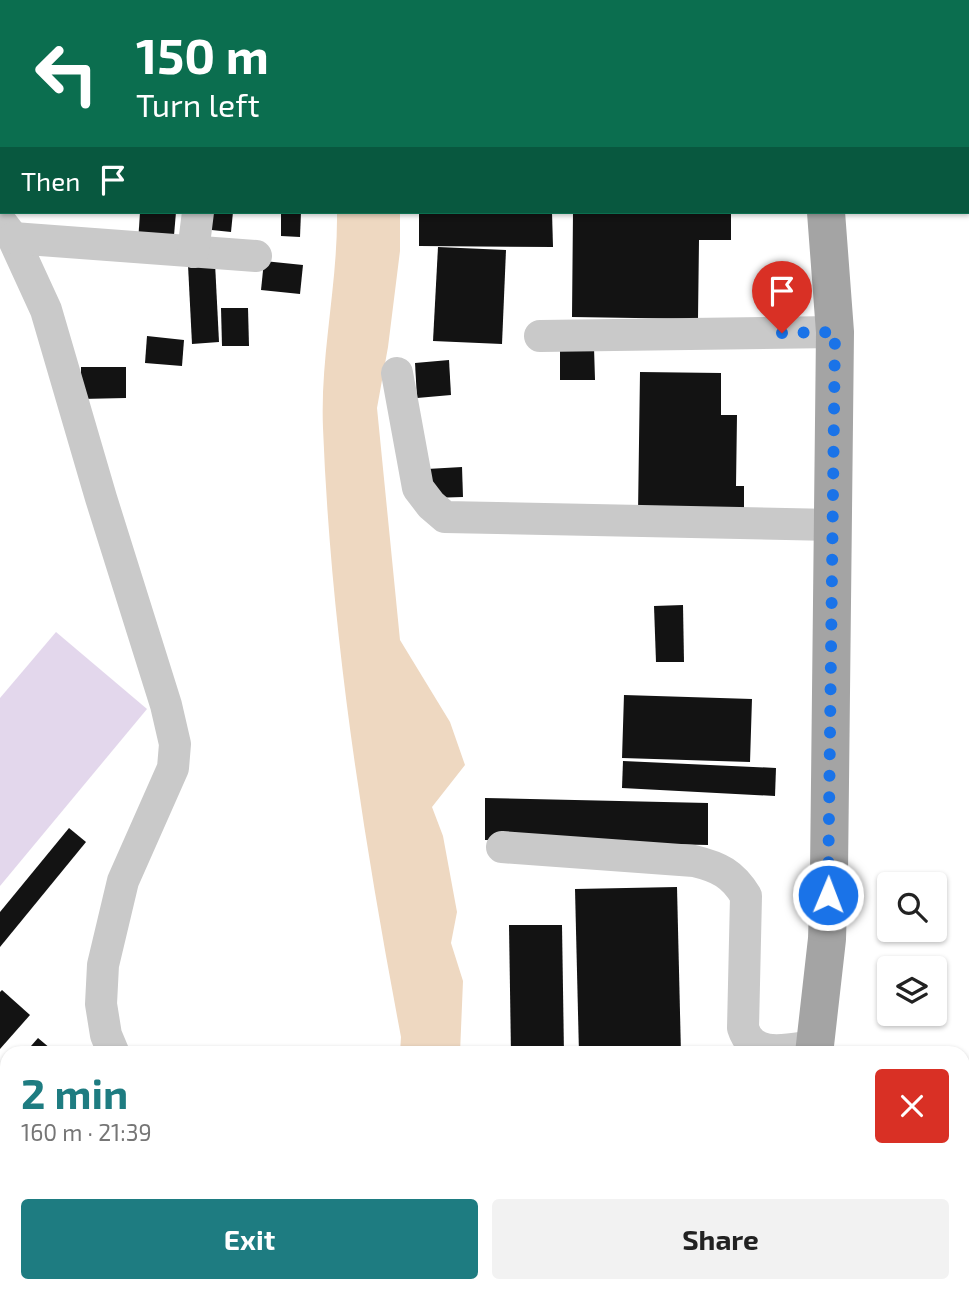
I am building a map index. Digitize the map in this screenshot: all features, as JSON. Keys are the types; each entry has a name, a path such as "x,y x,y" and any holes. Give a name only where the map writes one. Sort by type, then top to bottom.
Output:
{"main road":[{"path":"822,1046 827,939 835,332 827,214"}],"street":[{"path":"193,252 198,214"},
{"path":"6,229 193,252 256,256"},
{"path":"6,229 46,310 166,705 174,744 173,768 123,881 103,965 102,1004 106,1035 111,1046"},
{"path":"540,336 835,332"},
{"path":"397,373 418,488 445,517 833,525"},
{"path":"502,847 694,861 715,866 735,878 746,896 743,1028 752,1043 758,1046"}],"shaded area":[{"path":"337,214 400,214 400,251 377,408 400,640 450,722 465,765 432,807 443,836 457,912 451,943 463,981 460,1046 400,1046 362,810 333,581 323,428 324,374"},
{"path":"56,632 147,709 0,886 0,698"}],"building":[{"path":"140,214 176,214 173,247 138,243"},
{"path":"204,214 233,214 231,232 202,229"},
{"path":"281,214 301,214 300,237 281,236"},
{"path":"419,214 552,214 553,247 419,246"},
{"path":"573,214 731,214 731,240 699,240 698,319 572,317"},
{"path":"438,247 506,250 502,344 433,341"},
{"path":"264,261 303,265 300,294 261,290"},
{"path":"215,263 219,342 192,344 188,265"},
{"path":"221,308 248,308 249,346 222,346"},
{"path":"147,336 184,340 182,366 145,363"},
{"path":"560,347 594,347 595,380 560,380"},
{"path":"449,360 451,395 417,398 415,363"},
{"path":"81,367 126,367 126,398 81,399"},
{"path":"640,372 721,373 721,415 737,415 736,486 744,486 744,516 638,514"},
{"path":"462,467 463,497 431,498 427,469"},
{"path":"683,605 684,662 656,662 654,606"},
{"path":"624,695 752,699 750,762 622,758"},
{"path":"623,761 776,768 775,796 622,788"},
{"path":"485,798 708,803 708,845 485,840"},
{"path":"69,828 86,842 0,947 0,912"},
{"path":"677,887 681,1046 579,1046 575,889"},
{"path":"509,925 562,925 564,1046 511,1046"},
{"path":"2,990 30,1015 3,1046 0,1046"},
{"path":"38,1038 48,1046 31,1046"}],"route":[{"path":"782,333 835,332 828,895"}]}
